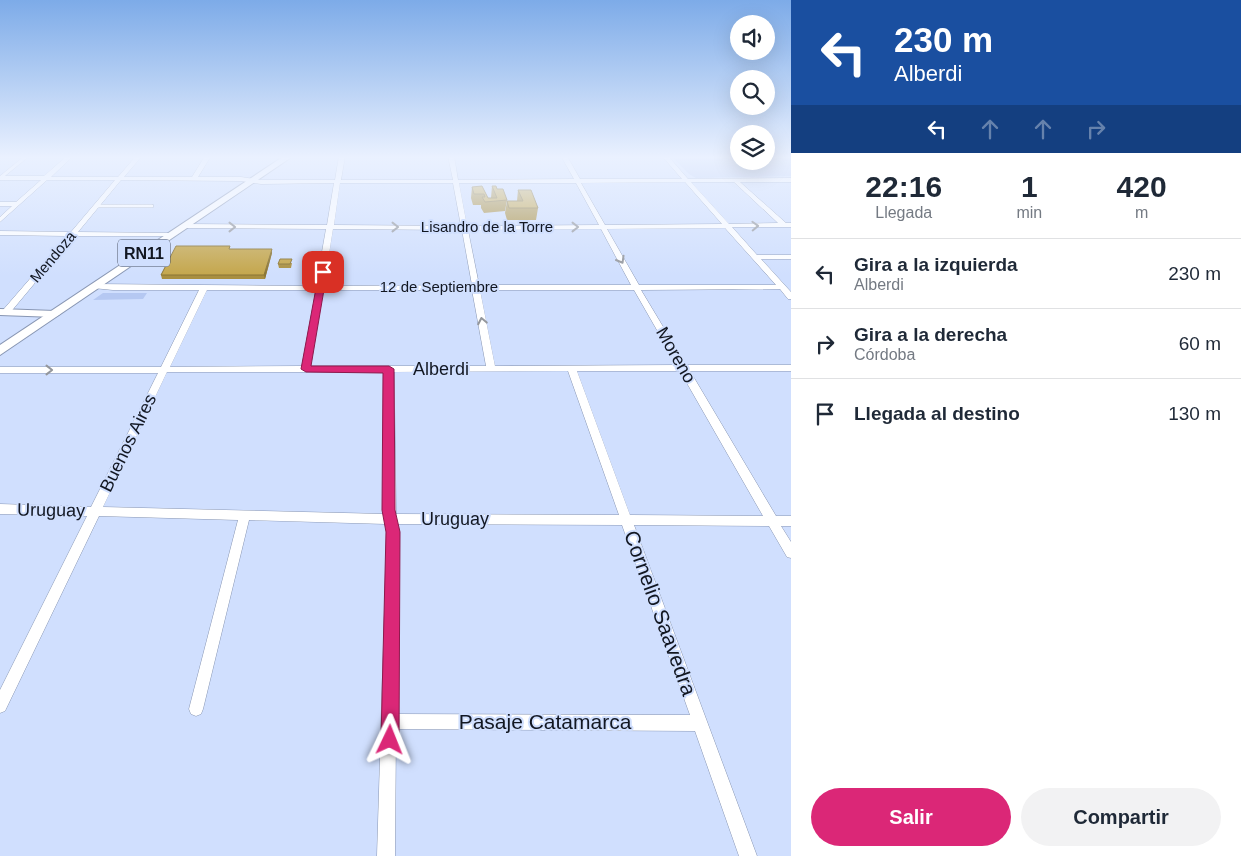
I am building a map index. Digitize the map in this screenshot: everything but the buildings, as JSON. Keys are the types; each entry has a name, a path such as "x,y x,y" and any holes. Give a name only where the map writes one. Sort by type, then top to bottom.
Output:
{"main road":[{"name":"RN11","path":"0,351 228,196"}],"street":[{"path":"0,220 27,196"},
{"name":"Mendoza","path":"3,312 105,196"},
{"path":"306,369 321,288 335,196"},
{"path":"459,196 491,369"},
{"name":"Moreno","path":"586,196 791,553"},
{"path":"702,196 788,292"},
{"path":"754,196 788,225"},
{"path":"0,204 18,204"},
{"name":"Lisandro de la Torre","path":"184,226 465,228 788,225"},
{"path":"0,233 170,234"},
{"path":"756,257 791,257"},
{"name":"12 de Septiembre","path":"96,286 113,288 321,288 636,286 788,292"},
{"name":"Buenos Aires","path":"0,706 204,288"},
{"path":"3,312 55,314"},
{"name":"Alberdi","path":"0,370 791,368"},
{"path":"386,856 391,721 393,532 389,510 389,369"},
{"name":"Cornelio Saavedra","path":"572,370 748,856"},
{"name":"Uruguay","path":"0,509 391,519 791,521"},
{"path":"196,709 245,515"},
{"name":"Pasaje Catamarca","path":"391,721 700,723"}],"lane":[{"path":"96,206 152,206"}],"shaded area":[{"path":"103,293 147,293 143,299 93,300"}],"route":[{"path":"323,272 306,369 389,369 389,510 393,532 390,740"}]}
